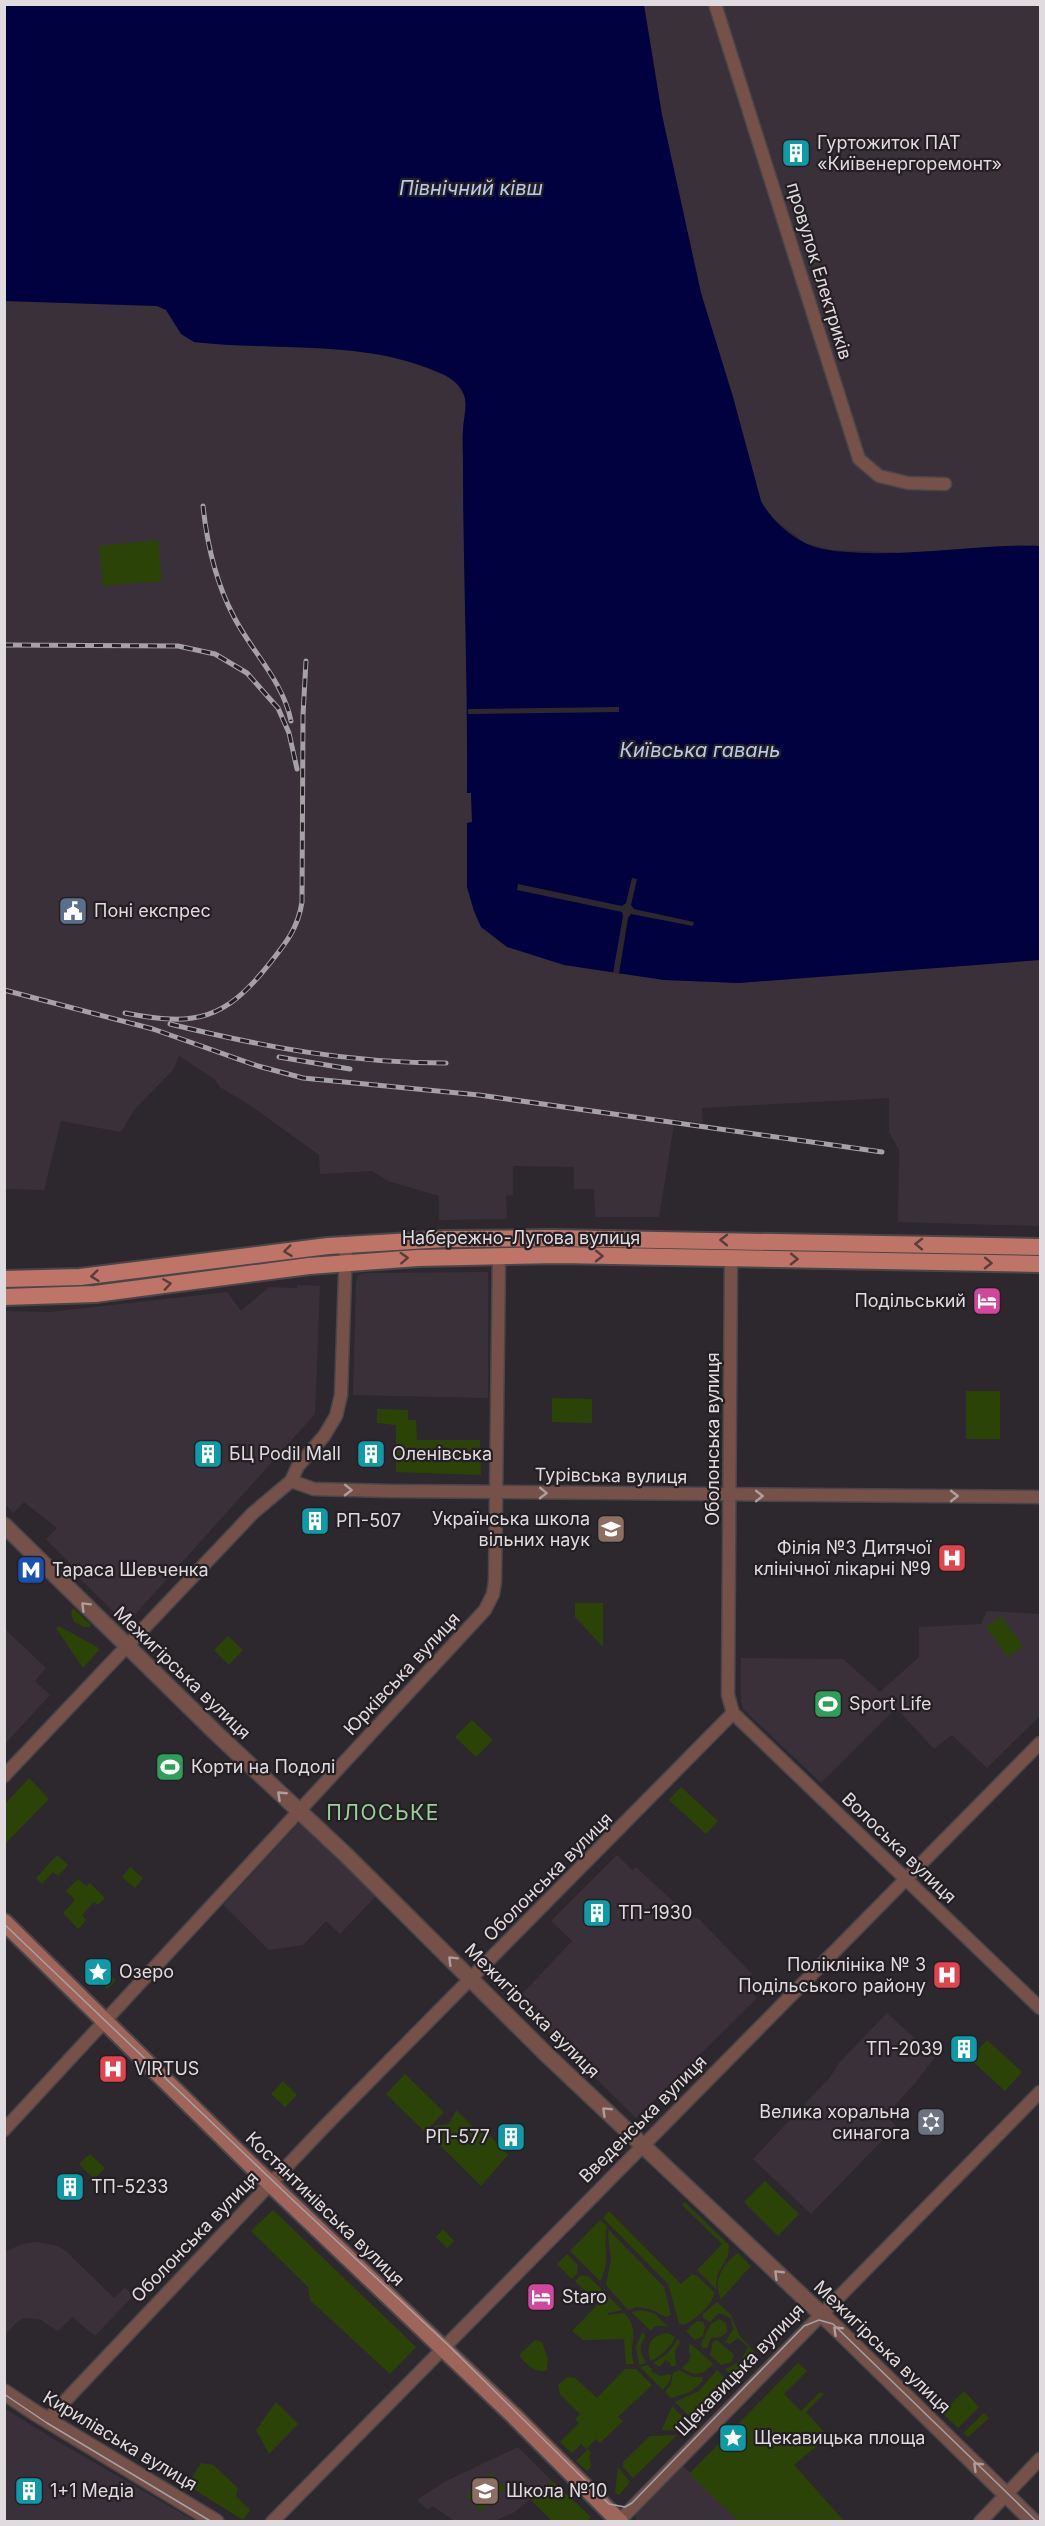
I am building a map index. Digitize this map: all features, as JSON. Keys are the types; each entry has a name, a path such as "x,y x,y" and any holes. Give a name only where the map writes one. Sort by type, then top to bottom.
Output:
{"main road":[{"name":"Набережно-Лугова вулиця","path":"4,1280 113,1274 346,1244 529,1238 1041,1247"},
{"name":"Набережно-Лугова вулиця","path":"4,1297 95,1294 345,1262 499,1255 1041,1264"},
{"name":"Костянтинівська вулиця","path":"4,1922 620,2521"}],"street":[{"name":"провулок Електриків","path":"715,4 859,459 879,476 908,483 945,484"},
{"path":"4,1776 253,1513 291,1481 298,1466 332,1425 339,1406 346,1244"},
{"name":"Юрківська вулиця","path":"4,2130 485,1610 495,1586 499,1255"},
{"name":"Оболонська вулиця","path":"47,2421 324,2127 734,1713 728,1695 731,1258"},
{"name":"Турівська вулиця","path":"291,1481 314,1490 1041,1497"},
{"name":"Межигірська вулиця","path":"4,1525 127,1647 472,1978 643,2146 821,2314 1034,2522"},
{"name":"Волоська вулиця","path":"734,1713 905,1880 1041,2008"},
{"name":"Введенська вулиця","path":"272,2522 1041,1743"},
{"name":"Щекавицька вулиця","path":"620,2521 1041,2092"},
{"name":"Кирилівська вулиця","path":"4,2392 47,2421 216,2522"},
{"path":"980,2522 1041,2459"}],"shaded area":[{"path":"644,5 1040,5 1040,546 1014,545 912,553 831,550 805,543 769,515 761,501 733,397 701,293 662,115"},
{"path":"5,301 157,306 166,310 194,342 364,351 412,362 455,382 465,397 467,405 463,428 463,514 467,627 467,792 471,793 472,822 467,823 467,887 474,911 564,965 664,980 739,983 1040,960 1040,1226 898,1222 899,1150 889,1132 889,1098 702,1108 703,1123 675,1119 659,1217 595,1217 594,1189 574,1189 574,1167 513,1166 513,1195 506,1196 507,1219 439,1220 439,1196 388,1181 372,1171 320,1174 319,1155 179,1056 173,1070 135,1109 121,1132 61,1121 44,1190 5,1189"},
{"path":"488,1272 488,1398 353,1395 356,1280 358,1276 363,1273"},
{"path":"298,1285 320,1286 315,1414 131,1619 122,1620 75,1574 75,1568 46,1539 57,1528 24,1502 13,1513 5,1504 5,1311 50,1312 227,1292 241,1311 269,1287 297,1288"},
{"path":"987,1611 1040,1614 1040,1716 987,1768 952,1735 934,1749 896,1708 821,1783 743,1709 741,1658 843,1659 880,1692 919,1657 919,1627 981,1624"},
{"path":"5,1629 46,1668 35,1681 50,1695 5,1744"},
{"path":"298,1824 303,1824 378,1894 340,1934 326,1921 303,1945 269,1950 223,1905"},
{"path":"617,1855 632,1870 636,1867 689,1916 699,1919 752,1974 742,1984 757,1998 636,2118 532,2016 538,2008 522,1994 572,1941 551,1921"},
{"path":"887,2013 935,2057 886,2115 896,2126 811,2214 753,2159"},
{"path":"37,2242 58,2246 67,2252 114,2298 125,2287 133,2296 95,2336 72,2317 58,2331 39,2319 24,2318 5,2335 5,2252 22,2244"},
{"path":"4,2408 52,2438 195,2521 5,2521"},
{"name":"Школа №10","path":"518,2447 552,2481 515,2512 494,2521 455,2521 432,2506 428,2510 417,2500 444,2482"},
{"path":"683,2466 745,2521 636,2521 635,2513"}],"green space":[{"path":"158,540 162,581 103,586 99,546"},
{"path":"966,1391 1000,1391 1000,1439 966,1439"},
{"path":"552,1398 592,1399 592,1423 552,1422"},
{"path":"377,1409 408,1410 408,1420 416,1420 417,1440 480,1440 481,1475 396,1472 396,1425 377,1423"},
{"path":"575,1603 603,1603 603,1647 575,1617"},
{"path":"73,1608 91,1625 90,1627 74,1622 71,1613"},
{"path":"1001,1616 1023,1646 1008,1657 986,1627"},
{"path":"59,1626 99,1650 83,1668 56,1628"},
{"path":"228,1636 243,1650 229,1665 214,1650"},
{"path":"472,1720 493,1740 476,1757 455,1737"},
{"path":"29,1778 49,1799 5,1844 5,1804"},
{"path":"681,1787 718,1821 706,1834 669,1800"},
{"path":"57,1855 68,1865 58,1876 53,1872 42,1884 36,1878"},
{"path":"130,1867 143,1878 135,1888 122,1877"},
{"path":"78,1879 86,1886 90,1883 105,1898 98,1905 94,1902 82,1915 86,1920 78,1929 63,1913 75,1900 66,1891"},
{"path":"102,1968 116,1980 107,1989 94,1975"},
{"path":"987,2040 1022,2072 1005,2091 970,2059"},
{"path":"405,2074 444,2112 425,2132 386,2094"},
{"path":"283,2081 297,2095 285,2107 271,2094"},
{"path":"456,2110 475,2129 481,2129 491,2137 508,2155 481,2186 428,2133 434,2126 449,2124"},
{"path":"90,2154 105,2168 94,2179 79,2164"},
{"path":"765,2181 799,2214 778,2236 744,2202"},
{"path":"685,2202 729,2245 728,2256 717,2275 716,2289 697,2270 722,2244 682,2205"},
{"path":"273,2210 416,2347 390,2374 310,2300 308,2287 251,2231"},
{"path":"609,2211 681,2284 692,2274 714,2292 708,2306 698,2316 683,2325 679,2323 668,2284 603,2218"},
{"path":"600,2220 607,2226 606,2260 600,2281 570,2251"},
{"path":"443,2229 454,2241 447,2248 436,2237"},
{"path":"609,2230 664,2287 671,2315 666,2317 650,2309 637,2307 628,2310 606,2285 611,2259"},
{"path":"738,2253 751,2266 721,2299 718,2286 720,2273"},
{"path":"567,2254 578,2265 577,2273 572,2279 557,2264"},
{"path":"580,2276 588,2276 622,2310 608,2313 608,2315 624,2313 629,2319 633,2332 634,2364 626,2364 624,2339 583,2340 572,2331 598,2304 575,2281"},
{"path":"717,2302 731,2315 739,2335 756,2354 733,2377 725,2369 740,2362 748,2347 738,2338 730,2344 725,2342 733,2330 731,2318 719,2313 710,2322 703,2318 703,2314"},
{"path":"642,2310 655,2314 667,2326 655,2326 651,2331 631,2312"},
{"path":"719,2319 726,2323 727,2332 721,2337 711,2338 707,2348 703,2348 701,2344 711,2324"},
{"path":"697,2321 703,2322 705,2327 703,2336 695,2340 686,2331"},
{"path":"642,2332 646,2336 641,2350 646,2363 639,2365 636,2347"},
{"path":"668,2333 675,2337 673,2341 665,2351 651,2361 648,2350 651,2342 654,2338"},
{"path":"678,2339 680,2342 675,2351 676,2365 672,2367 669,2361 665,2360 660,2367 653,2363 667,2354"},
{"path":"535,2340 542,2342 548,2359 547,2370 535,2369 519,2355"},
{"path":"717,2340 734,2355 731,2362 721,2365 710,2355 713,2342"},
{"path":"691,2344 713,2364 706,2371 694,2374 682,2368 689,2361 691,2354 689,2345"},
{"path":"798,2363 807,2371 784,2394 801,2411 820,2392 824,2394 806,2412 826,2434 826,2438 794,2465 844,2521 739,2521 689,2474"},
{"path":"647,2365 652,2369 651,2371 660,2376 671,2374 663,2390 640,2367"},
{"path":"625,2369 636,2369 652,2385 618,2417 623,2421 600,2443 596,2439 586,2449 581,2444 572,2453 560,2442 579,2423 575,2419 580,2414 560,2394 558,2385 567,2377 575,2378 597,2398"},
{"path":"679,2370 693,2377 702,2377 703,2381 690,2392 671,2398 665,2392 671,2384 673,2373"},
{"path":"717,2370 729,2382 692,2419 675,2402 699,2391"},
{"path":"964,2391 979,2407 958,2428 942,2413"},
{"path":"276,2402 298,2424 269,2454 256,2430"},
{"path":"672,2406 688,2423 681,2431 662,2430"},
{"path":"984,2413 989,2418 968,2437 963,2433"},
{"path":"677,2435 633,2478 623,2467 623,2462 650,2436"},
{"path":"588,2449 591,2453 589,2456 591,2467 587,2471 576,2461"},
{"path":"201,2463 213,2465 238,2488 236,2496 250,2510 243,2520 187,2485"},
{"path":"618,2467 630,2482 619,2495 615,2493"},
{"path":"491,2473 505,2488 480,2511 466,2496"},
{"path":"552,2481 591,2517 587,2521 552,2521 530,2499"}],"water":[{"name":"Київська гавань","path":"5,5 644,5 662,115 701,293 733,397 761,501 770,514 787,531 807,544 836,551 888,553 1040,546 1040,960 739,983 664,980 564,965 507,947 481,927 467,887 467,823 472,822 471,793 467,793 463,441 466,405 461,388 439,372 400,359 371,353 194,342 181,334 166,310 157,306 5,301"}],"pier":[{"path":"619,707 619,712 468,714 468,709"},
{"path":"632,878 637,879 631,905 634,909 694,922 693,926 631,914 628,918 619,974 613,973 622,912 517,890 518,884 622,906 626,903"}],"tram line":[{"path":"4,1924 447,2344 609,2504 625,2507 632,2503 804,2326 819,2320 833,2324 1037,2522"},
{"path":"4,2394 47,2423 212,2522"}],"railway":[{"path":"203,506 210,549 222,591 241,630 281,693 291,721"},
{"path":"4,645 178,646 215,654 247,673 278,708 289,733 297,769"},
{"path":"125,1013 171,1019 207,1015 223,1008 254,982 290,935 302,902 303,715 306,661"},
{"path":"4,990 153,1029 258,1066 303,1078 479,1095 882,1152"},
{"path":"170,1024 239,1040 341,1057 446,1063"},
{"path":"279,1057 350,1069"}],"place":[{"name":"Гуртожиток ПАТ «Київенергоремонт»","path":"796,153"},
{"name":"Поні експрес","path":"73,911"},
{"name":"Подільський","path":"987,1301"},
{"name":"БЦ Podil Mall","path":"208,1454"},
{"name":"Оленівська","path":"371,1454"},
{"name":"РП-507","path":"315,1521"},
{"name":"Українська школа вільних наук","path":"611,1529"},
{"name":"Філія №3 Дитячої клінічної лікарні №9","path":"952,1558"},
{"name":"Тараса Шевченка","path":"31,1570"},
{"name":"Sport Life","path":"828,1704"},
{"name":"Корти на Подолі","path":"170,1767"},
{"name":"ТП-1930","path":"597,1913"},
{"name":"Озеро","path":"98,1972"},
{"name":"Поліклініка № 3 Подільського району","path":"947,1975"},
{"name":"ТП-2039","path":"964,2049"},
{"name":"VIRTUS","path":"113,2069"},
{"name":"Велика хоральна синагога","path":"931,2122"},
{"name":"РП-577","path":"511,2137"},
{"name":"ТП-5233","path":"70,2187"},
{"name":"Staro","path":"541,2297"},
{"name":"Щекавицька площа","path":"733,2438"},
{"name":"1+1 Медіа","path":"29,2491"},
{"name":"Школа №10","path":"485,2491"}],"district":[{"name":"ПЛОСЬКЕ","path":"383,1813"}],"water label":[{"name":"Північний ківш","path":"471,188"}]}
